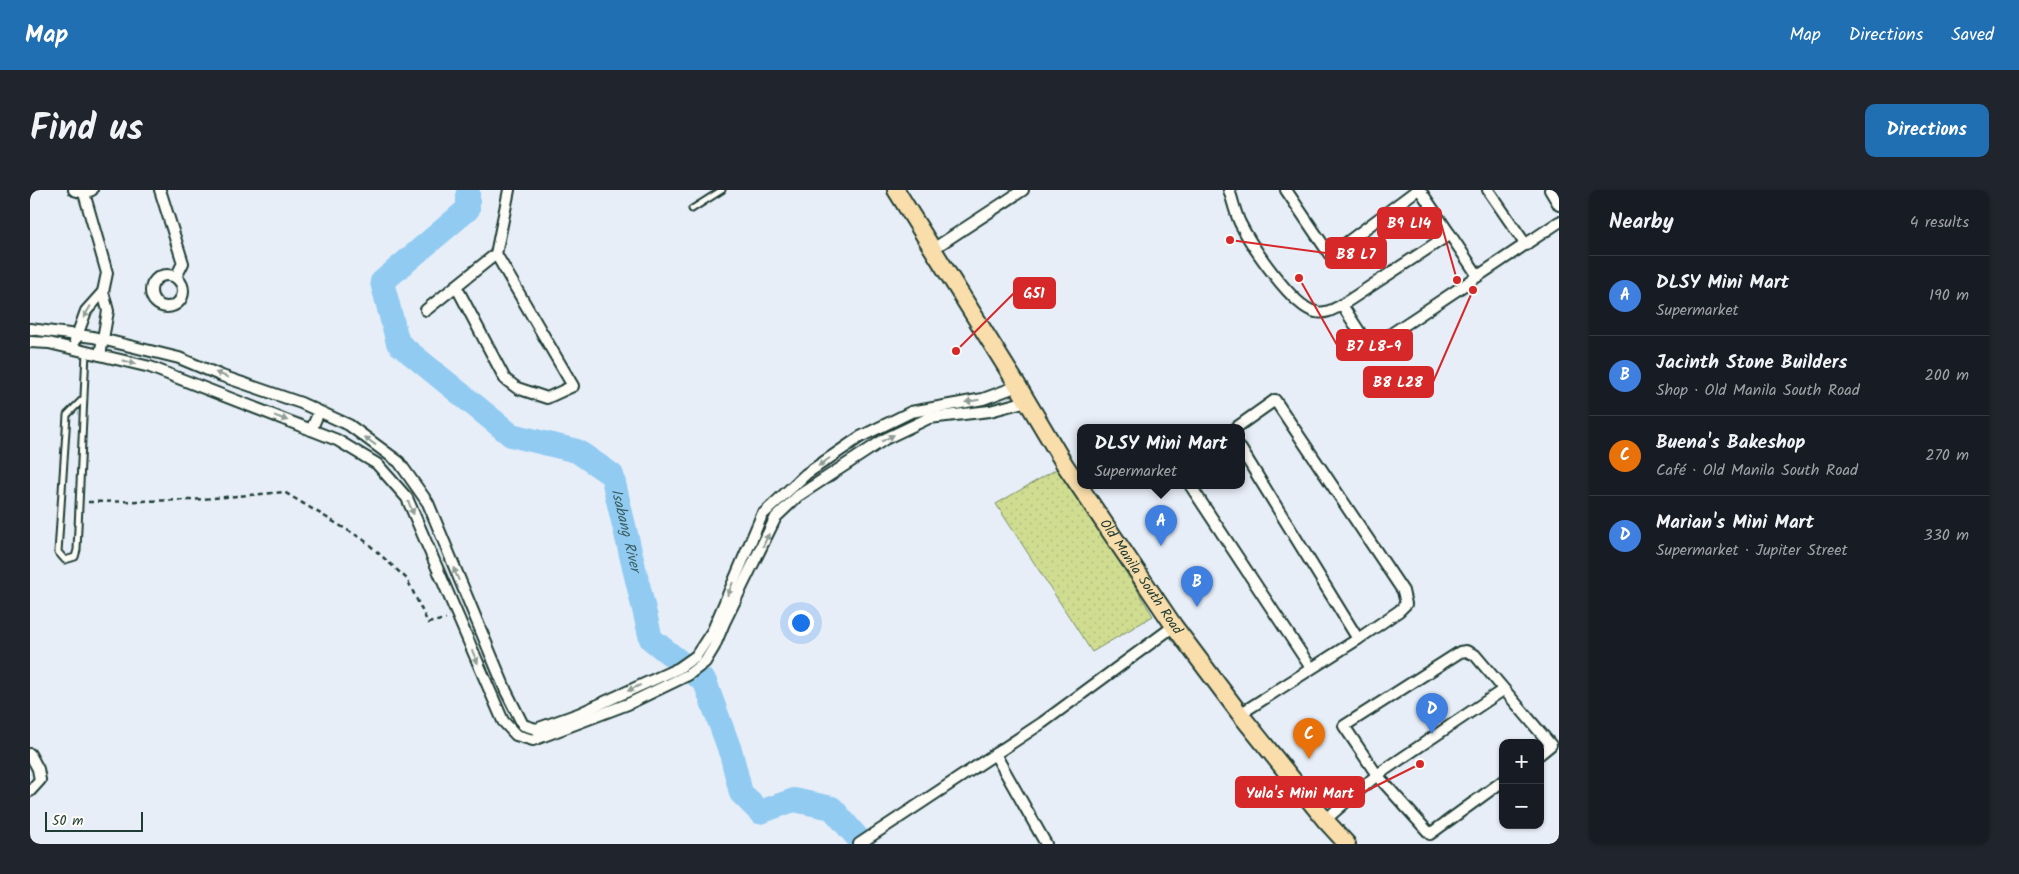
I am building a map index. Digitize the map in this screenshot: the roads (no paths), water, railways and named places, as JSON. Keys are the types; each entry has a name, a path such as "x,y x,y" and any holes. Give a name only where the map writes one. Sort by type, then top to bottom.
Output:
{"main road":[{"name":"Old Manila South Road","path":"896,190 1077,483"},
{"name":"Old Manila South Road","path":"1081,489 1174,626 1240,714 1325,820 1347,844"}],"street":[{"path":"160,190 182,264 176,277"},
{"path":"426,310 496,254 509,190"},
{"path":"933,249 1023,190"},
{"path":"1229,190 1240,223 1266,263 1294,299 1306,308 1316,312 1327,312 1342,305 1450,234"},
{"path":"1286,190 1330,255 1419,190 1478,276"},
{"path":"1488,190 1526,244"},
{"path":"1550,190 1559,205"},
{"path":"84,191 107,273 103,292 108,312 100,355"},
{"path":"1342,305 1370,348 1559,222"},
{"path":"456,286 505,379 517,388 547,398 573,386 496,254"},
{"path":"73,349 86,311 103,292"},
{"path":"30,329 104,339 179,358 348,425 399,462 428,503 506,692 523,724 536,729 578,714 678,668 696,656 713,630 762,515 806,474 860,437 911,412 983,399 1018,386"},
{"path":"30,342 49,343 150,367 337,440 377,464 407,498 503,721 516,735 533,740 628,704 688,675 705,662 776,517 798,496 885,439 929,418 990,411 1027,401"},
{"path":"1240,424 1275,400 1403,590 1406,604 1358,640 1240,714"},
{"path":"311,430 319,412"},
{"path":"1245,456 1358,640"},
{"path":"1193,489 1311,668"},
{"path":"450,600 465,596"},
{"path":"859,844 1042,723 1174,626"},
{"path":"1499,784 1430,834 1377,775 1344,726 1460,652 1466,651 1475,655 1551,746 1544,751"},
{"path":"1325,820 1377,775 1503,690"},
{"path":"30,754 38,769 40,780 30,791"},
{"path":"995,754 1046,844"}],"lane":[{"path":"692,209 722,190"},
{"path":"84,398 68,415 58,552 65,560 72,559 76,554 79,502 84,398 86,352"}],"waterway":[{"name":"Isabang River","path":"468,190 468,209 382,282 398,343 511,435 577,451 612,475 651,639 705,682 731,753 741,793 760,812 794,800 832,808 863,844"}],"place":[{"name":"B8 L7","path":"1230,240"},
{"name":"B7 L8-9","path":"1299,278"},
{"name":"B9 L14","path":"1457,280"},
{"name":"B8 L28","path":"1473,290"},
{"name":"G51","path":"956,351"},
{"name":"DLSY Mini Mart","path":"1161,546"},
{"name":"Jacinth Stone Builders","path":"1197,607"},
{"name":"Marian's Mini Mart","path":"1432,734"},
{"name":"Buena's Bakeshop","path":"1309,759"},
{"name":"Yula's Mini Mart","path":"1420,764"}]}
